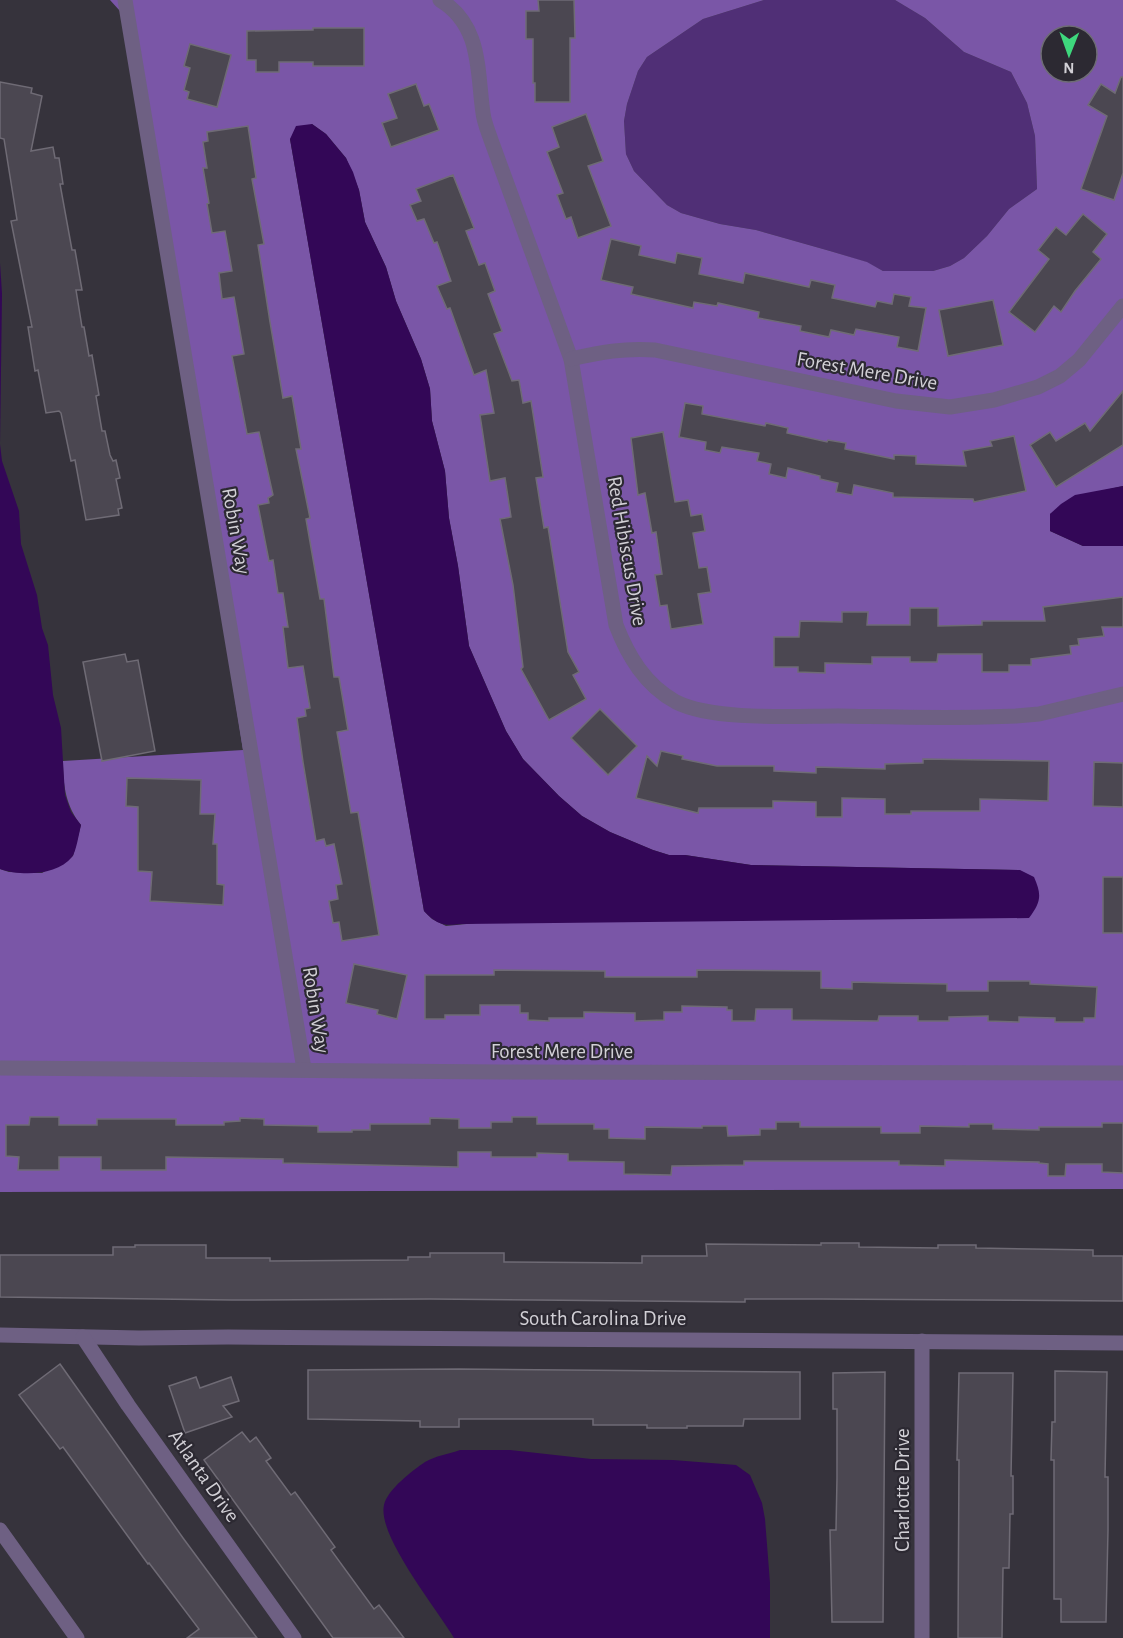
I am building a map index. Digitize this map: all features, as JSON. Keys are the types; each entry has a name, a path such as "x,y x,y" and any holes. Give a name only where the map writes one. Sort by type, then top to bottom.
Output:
{"street":[{"name":"Robin Way","path":"125,0 304,1069"},
{"name":"Red Hibiscus Drive","path":"440,0 463,22 474,44 479,66 483,115 571,359 616,625 636,667 654,687 676,701 698,710 722,714 991,717 1039,714 1123,694"},
{"name":"Forest Mere Drive","path":"571,359 609,350 631,348 655,350 896,401 929,406 962,406 994,400 1038,387 1060,376 1087,352 1123,306"},
{"name":"Forest Mere Drive","path":"0,1068 1123,1073"},
{"name":"South Carolina Drive","path":"0,1335 1123,1343"},
{"name":"Atlanta Drive","path":"83,1336 128,1406 294,1638"},
{"name":"Charlotte Drive","path":"922,1341 922,1638"},
{"path":"0,1530 77,1638"}],"shaded area":[{"path":"110,0 764,0 703,19 647,57 638,71 624,121 626,154 634,171 667,205 681,213 720,224 756,230 830,251 867,262 883,271 933,271 950,266 964,258 987,236 1009,209 1037,189 1035,136 1027,103 1011,72 964,52 925,18 895,0 1123,0 1123,486 1092,493 1050,514 1050,531 1083,546 1123,546 1123,1189 0,1192 0,869 9,872 42,873 73,856 81,825 66,795 63,761 243,750 129,21","holes":["312,124 326,134 346,158 359,190 365,222 386,267 396,301 421,359 430,389 432,421 445,471 449,518 469,646 506,731 523,759 582,816 610,832 669,855 685,855 751,865 1020,870 446,926 432,919 424,911 290,139"]},
{"path":"764,0 895,0 925,18 964,52 1011,72 1027,103 1035,136 1037,189 1009,209 987,236 964,258 950,266 933,271 883,271 866,262 830,251 756,230 720,224 681,213 667,205 634,171 626,154 624,121 638,71 647,57 703,19"},
{"path":"312,124 326,134 346,158 353,172 365,222 386,267 396,301 421,359 430,389 432,421 445,471 449,518 469,646 506,731 523,759 582,816 610,832 653,850 669,855 685,855 751,865 1020,870 1034,877 1038,889 1038,903 1029,918 450,925 437,922 424,911 290,139 296,126"},
{"path":"0,263 2,294 0,444"},
{"path":"0,444 2,461 19,511 21,544 37,595 42,628 48,645 53,695 61,728 65,795 71,812 81,825 72,857 57,868 38,873 18,873 0,869"},
{"path":"1123,486 1123,546 1083,546 1050,531 1050,514 1075,495"},
{"path":"460,1450 510,1450 591,1459 673,1460 736,1465 750,1475 762,1503 770,1583 770,1638 454,1638 399,1553 384,1518 384,1505 395,1487 425,1462"}],"building":[{"path":"538,0 574,0 575,38 570,38 570,102 535,102 533,39 526,39 526,11 539,11"},
{"path":"313,28 364,28 364,66 313,66 313,62 279,62 279,72 256,72 256,60 247,60 247,31 313,30"},
{"path":"190,44 231,55 217,107 187,99 189,92 184,90 190,68 184,66"},
{"path":"1123,77 1123,173 1114,200 1081,189 1107,116 1088,105 1101,84 1115,93"},
{"path":"0,82 32,88 31,93 42,96 31,151 53,147 55,158 59,158 63,184 60,184 82,290 76,290 82,327 84,327 89,356 92,355 102,431 105,431 110,455 113,461 116,460 120,478 116,479 122,508 118,509 119,515 86,520 75,460 71,461 61,413 59,411 46,413 38,370 35,371 28,327 32,327 11,221 17,220 4,139 0,138"},
{"path":"416,84 424,106 429,104 439,130 391,147 382,123 397,118 388,94"},
{"path":"586,114 603,161 588,166 611,226 578,238 571,217 566,219 557,195 563,193 547,152 559,147 552,127"},
{"path":"248,126 256,178 252,179 264,244 258,245 270,322 283,398 292,396 301,449 296,449 310,518 306,519 320,599 324,599 334,677 339,677 348,730 337,732 351,813 358,812 379,935 342,941 339,922 333,923 329,901 338,899 336,885 342,884 334,844 326,846 324,839 316,841 303,762 297,718 306,716 305,709 310,708 303,666 288,668 283,627 288,627 283,593 278,593 273,560 269,561 258,505 269,503 268,498 273,495 259,432 247,434 232,356 244,354 234,297 222,299 219,273 232,271 225,231 212,233 207,204 209,203 203,168 207,168 203,142 208,141 207,132"},
{"path":"453,175 474,228 466,231 479,265 485,263 495,291 488,294 502,331 494,334 512,381 519,380 523,403 531,401 543,477 536,478 544,528 548,527 568,652 579,672 573,675 586,699 549,720 521,669 523,667 513,585 500,519 511,517 505,478 490,481 480,415 494,413 486,370 474,375 450,308 447,309 437,286 451,281 437,242 434,243 424,219 417,221 410,205 421,201 416,189"},
{"path":"1083,214 1107,234 1093,252 1101,259 1061,312 1054,306 1035,332 1009,312 1049,259 1038,250 1056,227 1066,235"},
{"path":"611,239 641,246 639,255 675,263 677,253 702,258 699,274 743,283 745,273 809,287 811,280 835,285 832,298 875,307 877,301 892,304 894,294 911,297 909,306 926,308 918,351 897,347 899,337 856,329 854,335 831,330 829,337 800,331 801,326 758,318 759,312 718,303 717,306 694,302 693,308 631,294 633,287 601,280"},
{"path":"993,300 1003,345 948,356 939,310"},
{"path":"1123,391 1123,445 1056,487 1030,445 1050,432 1056,441 1085,423 1090,431"},
{"path":"685,403 703,406 702,414 765,426 766,423 788,428 787,433 827,442 828,440 846,443 845,449 894,459 894,455 916,456 916,464 966,466 963,451 992,446 990,441 1014,436 1026,491 974,502 973,499 893,497 893,493 854,485 852,495 836,492 838,483 820,479 820,476 788,468 786,478 769,474 771,464 757,461 759,453 722,447 720,453 705,450 706,442 679,437"},
{"path":"663,432 675,502 688,500 691,516 702,514 705,531 693,533 699,568 707,567 711,592 698,594 703,624 671,629 667,605 660,606 655,575 662,574 656,532 652,533 645,493 638,495 631,438"},
{"path":"1123,597 1123,627 1102,627 1104,636 1078,639 1079,645 1070,646 1071,654 1031,659 1031,665 1009,665 1009,672 982,672 982,654 938,654 937,662 910,662 910,657 872,657 872,664 825,663 825,673 798,672 798,667 774,667 774,637 799,637 800,621 842,622 842,612 868,612 867,625 910,625 910,608 938,608 938,626 982,625 982,621 1045,621 1043,607"},
{"path":"125,654 127,662 138,660 155,751 102,761 83,662"},
{"path":"600,709 637,746 608,775 571,738"},
{"path":"661,751 683,756 682,759 717,766 774,766 774,771 816,773 816,767 885,769 885,764 923,763 923,759 1049,761 1048,801 980,799 980,811 911,811 911,814 885,814 885,799 842,798 842,817 816,817 816,802 773,801 773,808 699,808 698,813 636,798 647,756 657,766"},
{"path":"1094,762 1123,763 1123,807 1093,806"},
{"path":"127,778 201,780 200,814 215,814 213,844 217,844 217,884 224,885 223,905 150,901 152,872 138,871 138,807 126,806"},
{"path":"1103,877 1123,877 1123,933 1103,933"},
{"path":"354,964 407,975 397,1019 377,1014 378,1010 346,1003"},
{"path":"494,970 605,971 605,977 697,977 697,970 821,971 821,988 852,989 852,982 947,984 947,991 988,991 988,981 1030,981 1030,984 1097,987 1095,1018 1084,1018 1084,1022 1055,1022 1055,1018 1019,1017 1019,1022 988,1021 988,1016 949,1017 949,1021 918,1021 918,1016 879,1016 878,1021 792,1020 792,1009 756,1009 755,1021 732,1021 732,1010 727,1010 727,1007 682,1006 682,1012 664,1012 664,1020 635,1021 635,1013 584,1012 584,1018 549,1018 549,1021 528,1020 528,1013 520,1013 520,1005 480,1005 480,1015 445,1015 445,1019 425,1019 425,975 494,975"},
{"path":"30,1117 59,1117 59,1125 97,1125 97,1119 176,1119 176,1125 224,1125 224,1122 240,1121 240,1118 264,1119 264,1125 318,1126 318,1132 352,1132 352,1130 370,1130 370,1124 430,1124 430,1118 459,1119 459,1128 491,1128 491,1122 512,1122 512,1117 537,1117 537,1124 594,1124 594,1129 609,1129 609,1138 645,1139 645,1127 727,1126 728,1136 760,1135 760,1129 776,1129 776,1122 800,1122 800,1127 881,1127 881,1133 920,1133 920,1126 969,1127 969,1124 993,1124 993,1129 1039,1130 1039,1127 1102,1127 1102,1123 1123,1123 1123,1173 1102,1172 1102,1164 1066,1164 1065,1176 1048,1176 1048,1164 1039,1162 945,1160 945,1166 899,1165 899,1161 744,1161 744,1165 672,1166 671,1175 624,1174 624,1162 568,1161 568,1154 537,1153 537,1157 491,1157 491,1152 458,1152 458,1167 283,1163 283,1159 166,1157 166,1170 101,1170 101,1157 59,1157 59,1170 18,1170 19,1157 6,1156 6,1125 29,1125"},
{"path":"821,1243 859,1243 859,1247 938,1248 938,1245 976,1245 976,1248 1093,1250 1093,1256 1123,1256 1123,1301 745,1299 745,1302 0,1297 0,1255 113,1255 113,1247 135,1247 135,1245 206,1245 206,1258 270,1258 270,1261 408,1260 408,1257 430,1257 430,1253 504,1253 504,1262 642,1263 642,1256 707,1256 706,1244 821,1245"},
{"path":"60,1364 257,1638 187,1638 199,1629 148,1564 63,1447 60,1449 19,1395"},
{"path":"308,1370 800,1372 800,1419 744,1419 743,1426 647,1428 647,1425 593,1425 593,1419 459,1419 459,1427 420,1427 420,1421 308,1419"},
{"path":"1055,1371 1107,1372 1106,1622 1061,1622 1061,1599 1054,1599 1054,1460 1051,1460 1052,1422 1055,1422"},
{"path":"885,1372 883,1622 832,1622 830,1530 836,1530 837,1478 837,1409 833,1409 833,1373"},
{"path":"959,1373 1013,1373 1011,1476 1013,1476 1013,1514 1010,1514 1009,1568 1003,1568 1002,1638 958,1638"},
{"path":"196,1377 200,1388 231,1377 239,1401 223,1406 232,1417 185,1433 169,1386"},
{"path":"242,1432 250,1442 256,1437 271,1458 266,1461 291,1495 295,1492 335,1547 331,1550 374,1609 379,1605 404,1638 333,1638 204,1460"}]}
